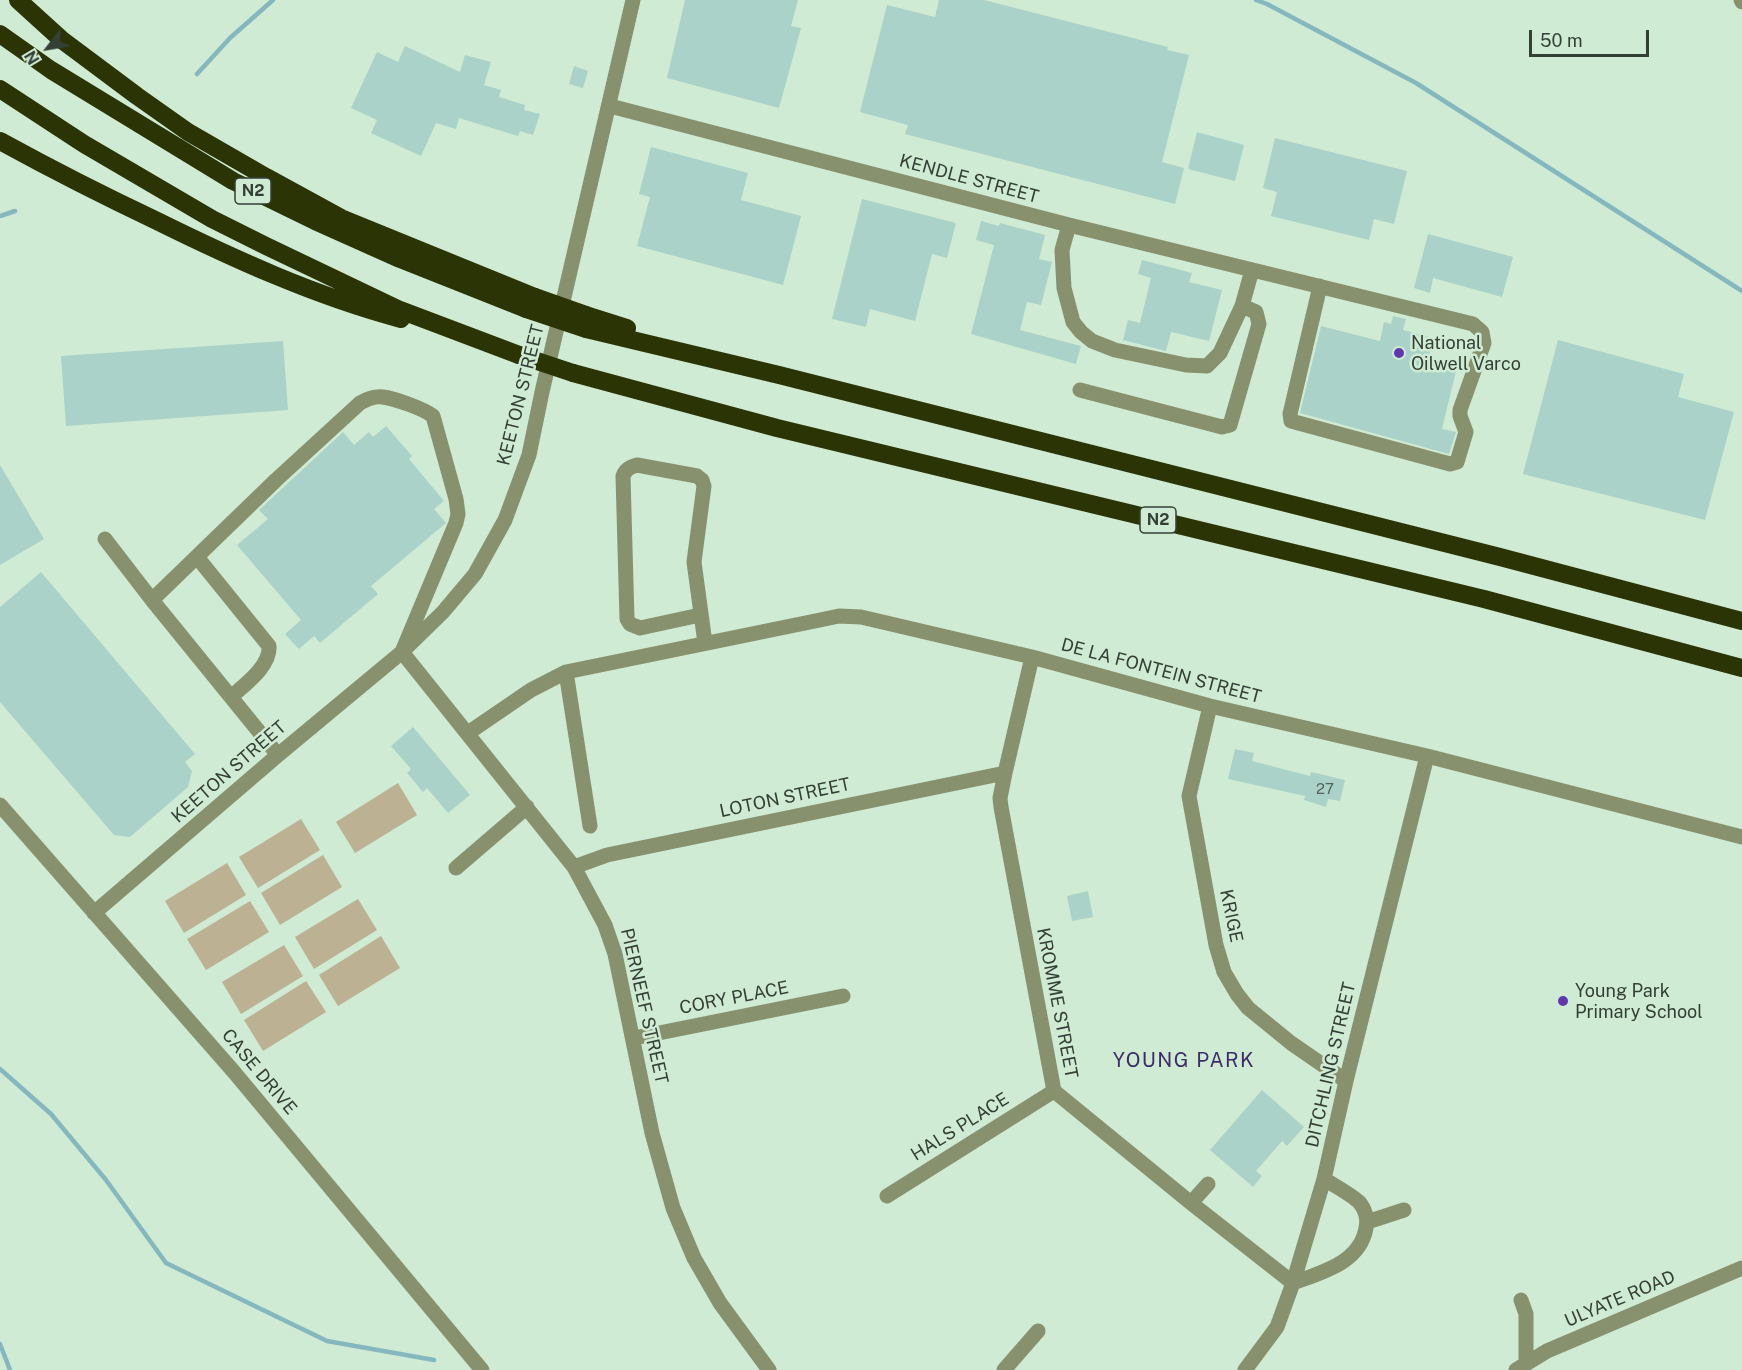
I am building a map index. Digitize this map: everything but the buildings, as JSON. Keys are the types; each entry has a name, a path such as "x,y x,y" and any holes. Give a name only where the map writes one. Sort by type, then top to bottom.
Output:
{"highway":[{"path":"18,0 62,40 188,132 341,218 530,303"},
{"name":"N2","path":"0,34 51,70 233,181 400,259 586,322 779,375 1500,557 1742,621"},
{"name":"N2","path":"0,89 84,144 212,219 400,310 573,373 777,428 1484,599 1742,668"},
{"path":"0,141 50,169 141,214 290,282 372,312 492,344"}],"street":[{"name":"KEETON STREET","path":"94,913 402,652 443,612 475,574 505,520 529,455 633,0"},
{"name":"KENDLE STREET","path":"610,106 1069,225 1320,286 1473,324 1480,329 1484,343 1460,410 1460,417 1466,432 1457,462 1450,464 1292,421 1290,414 1320,286"},
{"path":"1069,225 1062,250 1064,288 1073,322 1092,340 1115,350 1185,365 1207,366 1220,353 1242,306 1252,270"},
{"path":"1080,390 1222,427 1228,426 1259,324 1256,312 1242,306"},
{"path":"152,600 360,403 370,398 383,397 427,411 433,416 458,514 402,652"},
{"path":"700,615 640,628 630,624 627,619 623,483 625,471 630,467 638,465 697,476 702,480 704,486 694,562 705,643"},
{"path":"105,538 152,600 278,755"},
{"path":"197,557 269,646 270,654 267,659 231,697"},
{"name":"DE LA FONTEIN STREET","path":"468,733 531,690 566,672 820,620 861,616 1032,657 1210,706 1427,756 1742,837"},
{"name":"PIERNEEF STREET","path":"402,652 574,867 611,938 652,1133 677,1218 694,1258 720,1303 770,1370"},
{"name":"KROMME STREET","path":"1032,657 1000,798 1054,1091 1293,1283"},
{"path":"566,672 590,826"},
{"name":"KRIGE","path":"1210,706 1189,796 1216,945 1224,972 1248,1008 1291,1043 1346,1081"},
{"name":"DITCHLING STREET","path":"1245,1370 1277,1327 1293,1283 1324,1179 1346,1081 1427,756"},
{"name":"LOTON STREET","path":"574,867 607,855 1005,773"},
{"name":"CASE DRIVE","path":"0,805 234,1072 483,1370"},
{"path":"456,868 527,807"},
{"name":"CORY PLACE","path":"633,1038 843,996"},
{"name":"HALS PLACE","path":"887,1196 1054,1091"},
{"path":"1293,1283 1345,1261 1357,1251 1362,1241 1367,1222 1363,1207 1324,1179"},
{"path":"1191,1203 1208,1184"},
{"path":"1367,1222 1404,1210"},
{"name":"ULYATE ROAD","path":"1521,1367 1547,1351 1742,1268"},
{"path":"1521,1300 1526,1314 1521,1367"},
{"path":"1004,1370 1038,1331"}],"shaded area":[{"path":"398,783 417,815 355,853 336,822"},
{"path":"301,819 320,850 258,888 239,857"},
{"path":"323,855 342,887 280,925 261,893"},
{"path":"227,863 246,895 184,933 165,901"},
{"path":"358,899 377,930 314,969 295,937"},
{"path":"250,901 269,932 206,970 187,939"},
{"path":"381,936 400,968 338,1006 319,975"},
{"path":"284,945 303,976 241,1014 222,982"},
{"path":"306,981 326,1012 263,1051 244,1020"}],"waterway":[{"path":"197,74 230,38 273,0"},
{"path":"1256,0 1416,83 1742,291"},
{"path":"0,216 15,211"},
{"path":"0,1069 51,1114 106,1180 166,1263 327,1341 434,1360"},
{"path":"0,1344 10,1370"}],"place":[{"name":"National Oilwell Varco","path":"1399,353"},
{"name":"Young Park Primary School","path":"1563,1001"}],"district":[{"name":"YOUNG PARK","path":"1184,1061"}]}
